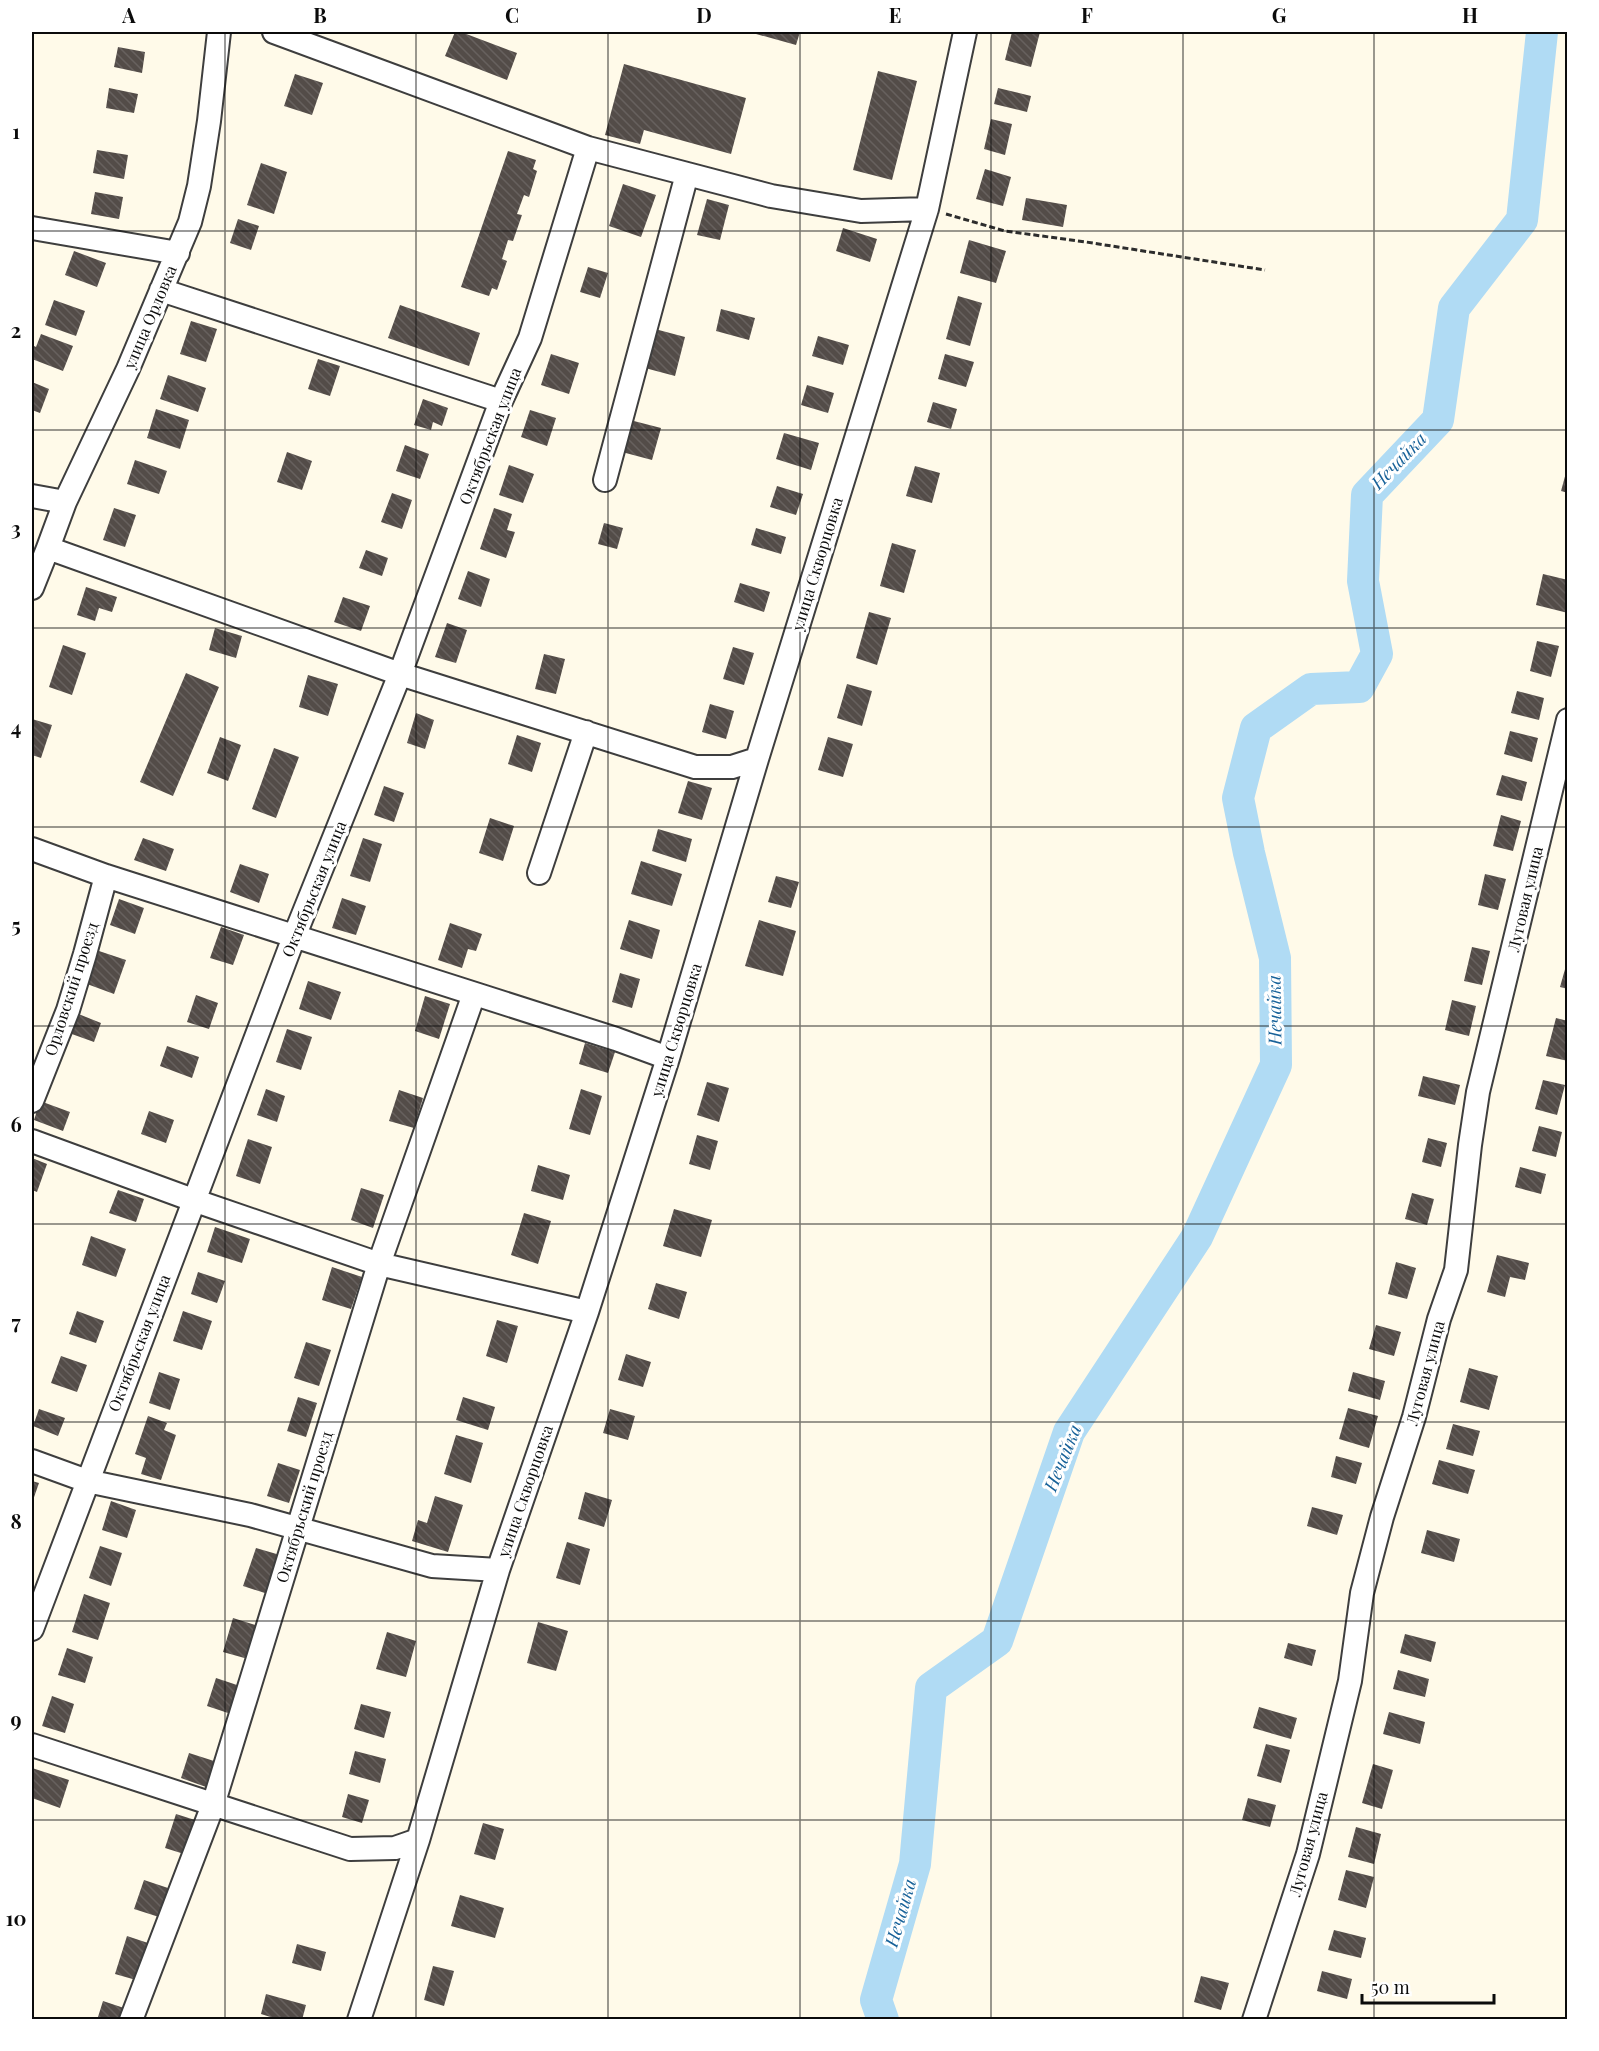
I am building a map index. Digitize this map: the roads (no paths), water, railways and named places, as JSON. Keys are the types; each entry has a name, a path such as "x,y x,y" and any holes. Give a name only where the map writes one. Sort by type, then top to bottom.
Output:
{"street":[{"name":"улица Орловка","path":"32,588 65,502 128,369 190,222 199,186 209,121 219,32"},
{"path":"274,32 588,148 771,196 861,211 927,209"},
{"name":"улица Скворцовка","path":"359,2019 418,1840 498,1570 587,1312 668,1058 757,759 927,209 965,32"},
{"name":"Октябрьская улица","path":"32,1629 294,937 400,674 501,401 530,338 588,148"},
{"path":"605,480 687,174"},
{"path":"32,228 177,253"},
{"path":"161,290 501,401"},
{"path":"32,496 65,502"},
{"path":"48,548 400,674 695,766 732,767 757,759"},
{"name":"Луговая улица","path":"1254,2019 1308,1854 1350,1682 1365,1582 1382,1517 1414,1417 1439,1318 1456,1270 1478,1092 1568,720"},
{"path":"538,873 586,732"},
{"path":"32,849 106,876 668,1058"},
{"name":"Орловский проезд","path":"32,1101 68,1010 106,876"},
{"name":"Октябрьский проезд","path":"131,2019 213,1804 379,1264 474,994"},
{"path":"32,1141 193,1200 379,1264 587,1312"},
{"path":"32,1461 87,1480 250,1515 432,1566 498,1570"},
{"path":"32,1745 350,1849 395,1848 418,1840"}],"waterway":[{"name":"Нечайка","path":"883,2020 876,2000 915,1864 931,1688 997,1641 1069,1432 1197,1237 1276,1065 1275,958 1238,798 1256,728 1311,689 1359,687 1377,654 1363,581 1367,495 1438,420 1454,308 1522,220 1542,32"}]}
